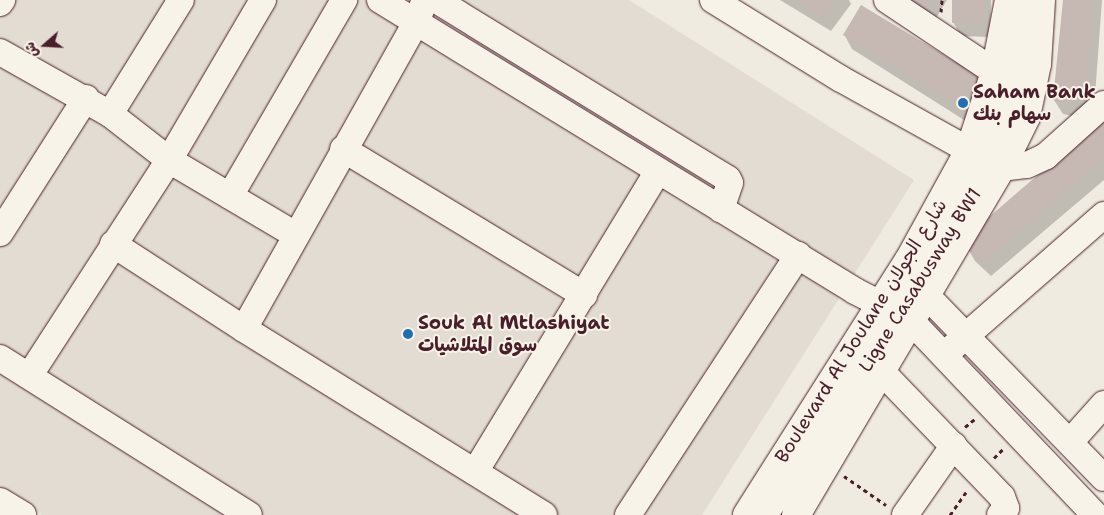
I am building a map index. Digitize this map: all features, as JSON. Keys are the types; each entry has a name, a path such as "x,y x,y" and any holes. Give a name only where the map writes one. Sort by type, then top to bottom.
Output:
{"main road":[{"name":"Boulevard Al Joulane شارع الجولان","path":"796,515 912,322 987,160 994,72 1009,0"},
{"name":"Boulevard Al Joulane شارع الجولان","path":"746,515 909,260 987,160 1026,117 1037,64 1041,0"}],"street":[{"path":"29,376 169,160 263,0"},
{"path":"230,196 344,0"},
{"path":"380,0 421,11 658,171 881,304"},
{"path":"436,0 728,179 730,184 721,209"},
{"path":"713,0 841,79 987,160 1026,165 1046,156 1104,104"},
{"path":"887,0 953,41 994,72"},
{"name":"Ligne Casabusway BW1","path":"765,515 987,160 1012,78 1024,0"},
{"name":"Ligne Casabusway BW1","path":"775,515 987,160 1019,82 1030,0"},
{"path":"110,114 178,1"},
{"path":"244,329 421,11"},
{"path":"0,52 86,98 110,114 169,160 296,236"},
{"path":"0,233 86,98"},
{"path":"343,149 584,295"},
{"path":"475,472 658,171"},
{"path":"945,355 1104,215"},
{"path":"113,244 244,329 544,515"},
{"path":"628,515 798,255"},
{"path":"926,295 1104,478"},
{"path":"912,322 1095,515"},
{"path":"0,358 249,515"},
{"path":"882,372 1002,497 1006,508 1000,515"},
{"path":"1070,442 1104,404"},
{"path":"899,512 952,443"},
{"path":"0,501 22,515"}],"path":[{"path":"952,443 991,404"},
{"path":"950,515 980,472 1019,434"},
{"path":"827,464 899,512"}],"shaded area":[{"name":"Souk Al Mtlashiyat سوق المتلاشيات","path":"0,0 629,0 914,180 702,515 42,515 0,488"}],"building":[{"path":"794,0 836,0 823,18"},
{"path":"910,0 931,0 925,9"},
{"path":"952,0 984,0 984,23 952,23"},
{"path":"1063,0 1093,0 1086,95 1078,95 1075,104 1053,100"},
{"path":"861,5 979,76 961,106 843,35"},
{"path":"1104,118 1104,159 982,263 965,247 974,230"}],"place":[{"name":"Saham Bank سهام بنك","path":"963,103"},
{"name":"Souk Al Mtlashiyat سوق المتلاشيات","path":"408,334"}]}
